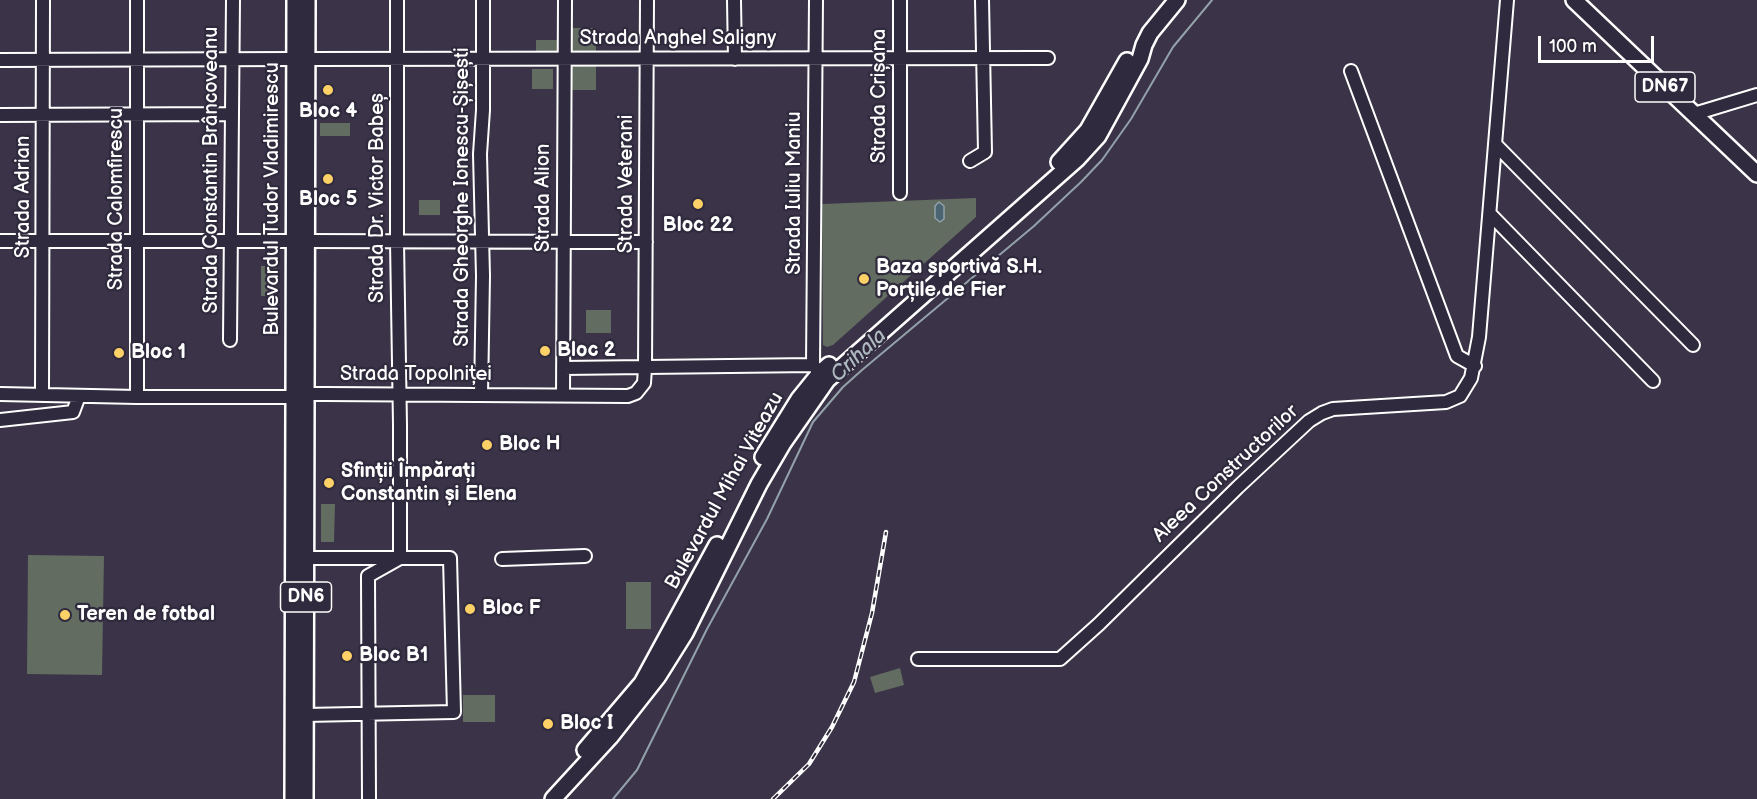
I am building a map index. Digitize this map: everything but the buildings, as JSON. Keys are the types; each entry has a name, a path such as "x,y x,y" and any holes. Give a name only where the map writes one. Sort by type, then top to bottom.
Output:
{"main road":[{"name":"Bulevardul Tudor Vladimirescu","path":"295,0 301,59"},
{"name":"Bulevardul Tudor Vladimirescu","path":"300,396 301,59 307,0"},
{"name":"DN67","path":"1574,0 1757,174"},
{"name":"Bulevardul Mihai Viteazu","path":"540,799 610,737 658,676 681,640 774,438 820,372 1077,159 1098,136 1140,58 1144,45 1171,2"},
{"name":"DN6","path":"300,396 306,558 305,799"},
{"name":"DN6","path":"293,799 300,396"},
{"name":"Bulevardul Mihai Viteazu","path":"553,799 576,767"}],"street":[{"name":"Strada Adrian","path":"42,395 44,0"},
{"name":"Strada Calomfirescu","path":"137,0 137,397"},
{"name":"Strada Constantin Brâncoveanu","path":"230,340 233,0"},
{"name":"Strada Dr. Victor Babeș","path":"397,0 400,558"},
{"name":"Strada Gheorghe Ionescu-Șișești","path":"481,395 483,276 480,154 483,0"},
{"name":"Strada Alion","path":"562,395 565,0"},
{"name":"Strada Veterani","path":"645,368 647,0"},
{"path":"734,0 735,59"},
{"name":"Strada Iuliu Maniu","path":"816,0 820,372"},
{"name":"Strada Crișana","path":"900,0 900,193"},
{"path":"970,161 984,152 982,0"},
{"name":"Aleea Constructorilor","path":"918,659 1060,659 1099,624 1246,479 1309,421 1322,412 1333,409 1454,400 1460,396 1475,366 1507,6 1518,0"},
{"name":"Strada Anghel Saligny","path":"0,60 1048,58"},
{"path":"1351,71 1456,356 1475,366"},
{"path":"1694,114 1757,95"},
{"path":"0,115 232,114"},
{"path":"1496,145 1693,345"},
{"path":"1490,214 1653,381"},
{"path":"0,241 646,242"},
{"path":"563,368 820,372"},
{"name":"Strada Topolniței","path":"0,394 137,397 628,396 636,393 644,383 645,368"},
{"path":"0,420 73,412 79,396"},
{"path":"502,559 585,556"},
{"path":"305,715 454,712 450,558 306,558"},
{"path":"369,799 368,576 400,558"}],"green space":[{"path":"568,28 596,28 596,51 568,52"},
{"path":"536,40 562,40 562,52 536,51"},
{"path":"568,66 596,66 596,90 568,90"},
{"path":"532,69 553,69 553,89 532,89"},
{"path":"320,123 350,123 350,136 320,136"},
{"name":"Baza sportivă S.H. Porțile de Fier","path":"976,198 976,217 833,345 827,347 823,345 822,204"},
{"path":"419,200 440,200 440,215 419,215"},
{"path":"261,266 277,266 277,296 261,296"},
{"path":"586,310 611,310 611,333 586,333"},
{"path":"321,504 335,504 334,542 321,542"},
{"name":"Teren de fotbal","path":"28,555 104,556 102,675 27,674"},
{"path":"626,582 651,582 651,629 626,629"},
{"path":"900,668 904,685 875,693 870,677"},
{"path":"463,695 495,695 495,722 463,722"}],"water":[{"path":"939,202 944,206 944,219 940,222 935,218 935,206"}],"waterway":[{"name":"Crihala","path":"613,799 637,770 707,629 767,519 813,422 843,387 1034,226 1102,160 1131,119 1173,47 1212,0"}],"railway":[{"path":"773,799 809,764 832,727 854,682 872,613 886,532"}],"place":[{"name":"Bloc 4","path":"328,90"},
{"name":"Bloc 5","path":"328,179"},
{"name":"Bloc 22","path":"698,204"},
{"name":"Baza sportivă S.H. Porțile de Fier","path":"864,279"},
{"name":"Bloc 2","path":"545,351"},
{"name":"Bloc 1","path":"119,353"},
{"name":"Bloc H","path":"487,445"},
{"name":"Sfinții Împărați Constantin și Elena","path":"329,483"},
{"name":"Bloc F","path":"470,609"},
{"name":"Teren de fotbal","path":"65,615"},
{"name":"Bloc B1","path":"347,656"},
{"name":"Bloc I","path":"548,724"}]}
